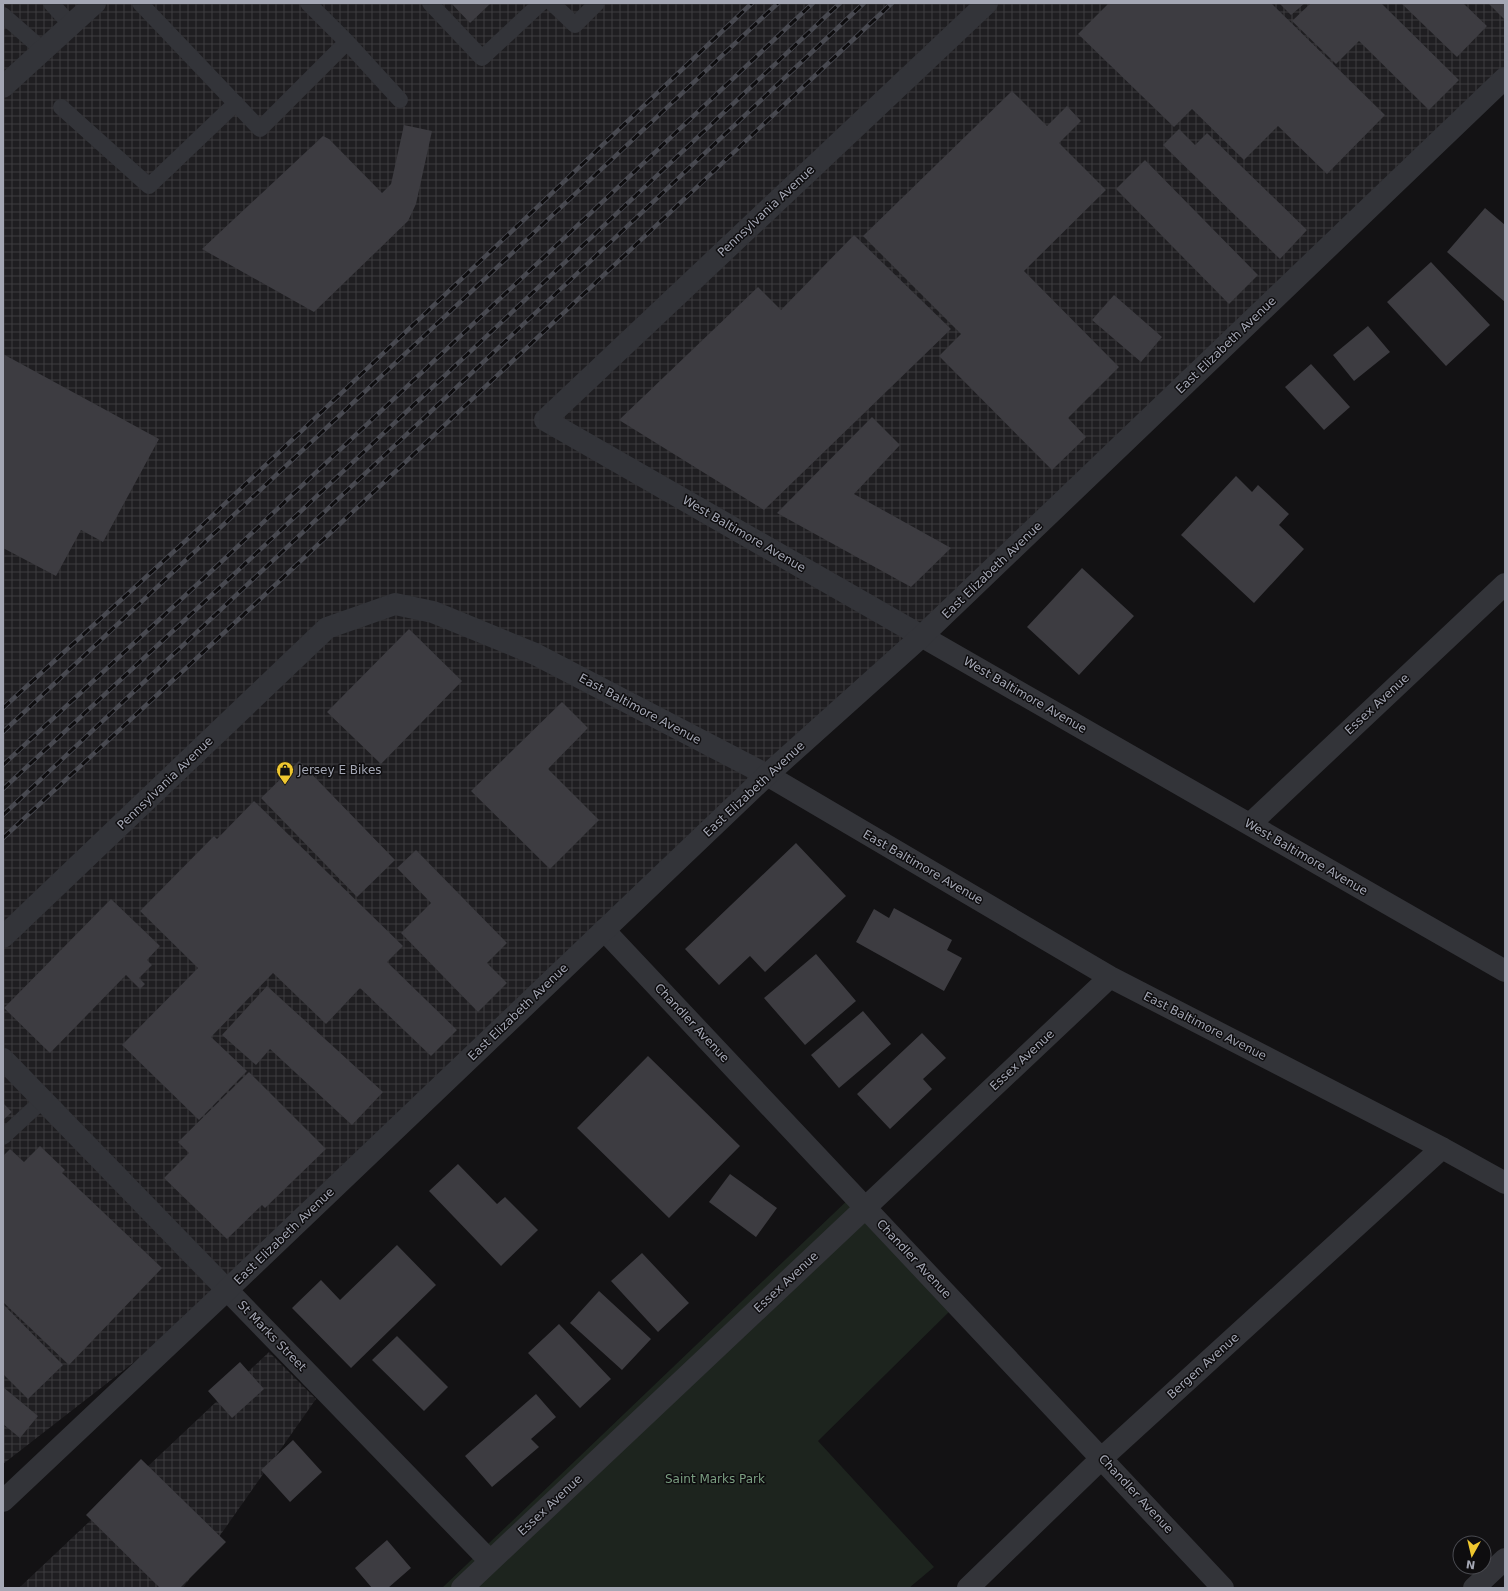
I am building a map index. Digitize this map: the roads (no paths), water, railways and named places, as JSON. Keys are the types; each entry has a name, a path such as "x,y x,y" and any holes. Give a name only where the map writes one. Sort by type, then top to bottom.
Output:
{"street":[{"path":"3,87 95,3"},
{"name":"Pennsylvania Avenue","path":"545,420 987,3"},
{"name":"East Elizabeth Avenue","path":"3,1501 227,1290 767,775 922,636 1505,78"},
{"name":"West Baltimore Avenue","path":"545,420 1505,971"},
{"name":"Essex Avenue","path":"1250,824 1505,584"},
{"name":"East Baltimore Avenue","path":"327,628 395,604 433,612 535,654 767,775 1110,977 1442,1148 1505,1183"},
{"name":"Pennsylvania Avenue","path":"3,937 327,628"},
{"name":"Chandler Avenue","path":"604,930 1223,1588"},
{"name":"Essex Avenue","path":"462,1588 1110,977"},
{"name":"St Marks Street","path":"3,1059 490,1561"},
{"name":"Bergen Avenue","path":"968,1588 1102,1458 1442,1148"},
{"path":"1474,1588 1505,1559"}],"lane":[{"path":"51,3 71,25"},
{"path":"140,3 260,129 347,42"},
{"path":"308,3 347,42 400,100"},
{"path":"430,3 482,58 541,3"},
{"path":"552,3 575,25 597,3"},
{"path":"3,16 43,50"},
{"path":"61,108 149,186 236,103"},
{"path":"3,1137 44,1100"}],"railway":[{"path":"3,708 193,534 752,3"},
{"path":"3,732 778,3"},
{"path":"3,765 218,565 813,3"},
{"path":"3,789 230,578 840,3"},
{"path":"3,815 864,3"},
{"path":"3,838 255,604 892,3"}],"place":[{"name":"Jersey E Bikes","path":"285,785"}],"park label":[{"name":"Saint Marks Park","path":"715,1479"}]}
